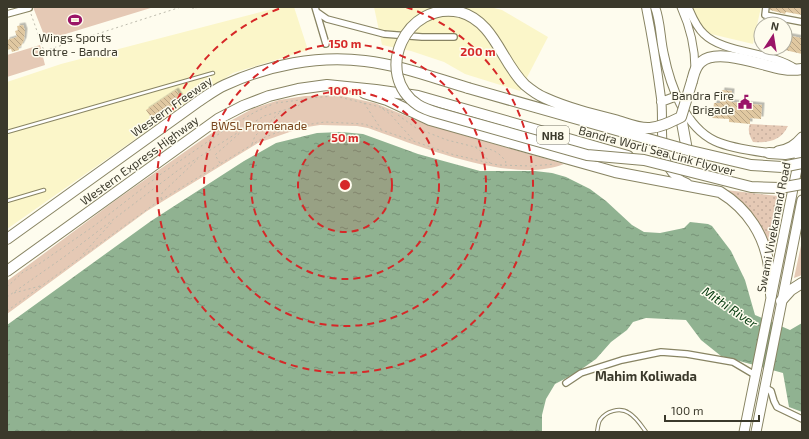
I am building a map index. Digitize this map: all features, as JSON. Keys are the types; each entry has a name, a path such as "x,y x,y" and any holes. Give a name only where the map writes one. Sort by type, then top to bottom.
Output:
{"highway":[{"path":"644,160 587,155 438,113 418,105 404,91 397,72 397,51 400,42 412,26 427,15 446,10 458,12 470,16 483,26 496,42 518,77 544,98 564,106 648,128 667,124 681,117"},
{"path":"687,150 681,117 695,69 700,62 706,59 725,56 784,70 799,69"},
{"name":"Western Freeway","path":"7,239 199,101 225,85 251,75 285,64 317,60 347,59 386,64 468,88"},
{"path":"331,85 388,100 430,120 607,170 720,192 732,199 752,221 766,252 770,267 771,295"},
{"name":"Western Express Highway","path":"7,271 218,119 243,106 269,96 298,89 331,85 418,96 462,109"},
{"name":"Bandra Worli Sea Link Flyover","path":"468,88 687,150 751,165 782,167 802,163"},
{"name":"Bandra Worli Sea Link Flyover","path":"462,109 644,160 751,187 780,188 802,184"},
{"path":"769,153 785,154 802,149"},
{"path":"781,300 791,290 802,283"}],"main road":[{"path":"646,7 661,102 662,134 666,160 669,168 676,178 698,187"},
{"path":"655,7 667,69 676,96 697,128 716,141 747,150 769,153 788,149 802,137"},
{"path":"656,71 667,69"},
{"path":"661,102 676,96"},
{"name":"Swami Vivekanand Road","path":"744,432 802,149"},
{"name":"Swami Vivekanand Road","path":"756,432 802,200"}],"street":[{"path":"681,7 695,53 695,69"},
{"path":"688,7 698,26 708,38 727,46 785,62 799,69"},
{"path":"766,7 765,15 802,22"},
{"path":"7,14 29,8"},
{"path":"316,10 327,18 384,34 422,37 454,37"},
{"path":"316,10 326,44"},
{"path":"566,383 581,373 622,360 661,352 687,354 733,362 756,372"},
{"path":"764,387 771,391 777,407 802,419"}],"lane":[{"path":"7,132 213,73"},
{"path":"7,201 44,190"},
{"path":"596,432 600,420 605,414 619,410 628,412 635,417 646,432"}],"path":[{"path":"29,8 44,51 181,7"},
{"path":"193,7 193,9 198,7"},
{"path":"7,287 23,272 39,264 94,226 161,174 226,129 255,112 274,104 309,98 335,96 380,107 406,119 416,128 447,140 494,150 501,154 506,162 504,166"},
{"path":"7,297 177,171 264,116 298,106 309,98"},
{"path":"364,103 381,130"},
{"path":"380,107 390,114 416,142"},
{"path":"252,144 255,136 281,111"},
{"path":"7,311 81,256 161,200 252,144 263,138 291,128 325,122 364,124 451,154 490,164 504,166 532,166 557,164"},
{"path":"220,164 215,155 245,128"},
{"path":"471,146 483,153 490,164"},
{"path":"161,200 162,193 199,157"},
{"path":"81,256 115,218"},
{"path":"12,294 42,285"}],"shaded area":[{"path":"280,7 294,7 308,50 233,73 191,100 7,229 7,82 61,64"},
{"path":"374,7 490,7 502,10 548,37 520,91 465,74 444,62 411,51 382,45"},
{"path":"691,7 761,7 759,16 753,16 753,44 711,34 699,25"}],"green space":[{"name":"Wings Sports Centre - Bandra","path":"33,7 154,7 46,40"},
{"path":"40,45 45,65 7,77 7,55"},
{"name":"BWSL Promenade","path":"338,95 375,103 425,124 564,164 543,169 519,170 493,167 439,153 368,128 357,126 320,125 301,128 258,143 147,211 7,314 7,281 116,200 203,139 252,109 279,100 305,96"},
{"path":"750,124 788,126 782,135 774,140 753,142 749,131"},
{"path":"726,190 778,196 769,253 749,210"},
{"path":"802,241 802,275 794,278"}],"water":[{"name":"Mithi River","path":"341,132 363,134 418,154 480,171 535,171 552,173 566,177 590,189 606,201 632,225 644,232 660,233 684,228 690,222 708,224 712,226 731,251 745,280 755,315 790,330 802,323 802,412 789,407 783,373 721,356 701,340 686,320 646,318 633,322 627,330 611,342 596,359 576,373 555,384 546,399 542,415 542,432 7,432 7,325 151,221 244,161 276,143 317,133"}],"building":[{"path":"770,7 802,7 802,15 786,12 785,14 770,10"},
{"path":"23,25 25,31 24,40 21,46 18,47 19,50 12,52 11,49 7,50 7,40 17,37 15,31 18,30 17,26"},
{"path":"793,36 802,38 802,54 793,52"},
{"path":"176,90 182,99 152,119 146,110"},
{"path":"722,90 732,91 731,102 762,105 761,119 750,118 750,124 729,122 729,119 712,118 714,103 720,103"}],"place":[{"name":"Wings Sports Centre - Bandra","path":"75,20"},
{"name":"Bandra Fire Brigade","path":"745,102"}],"district":[{"name":"Mahim Koliwada","path":"646,376"}]}
